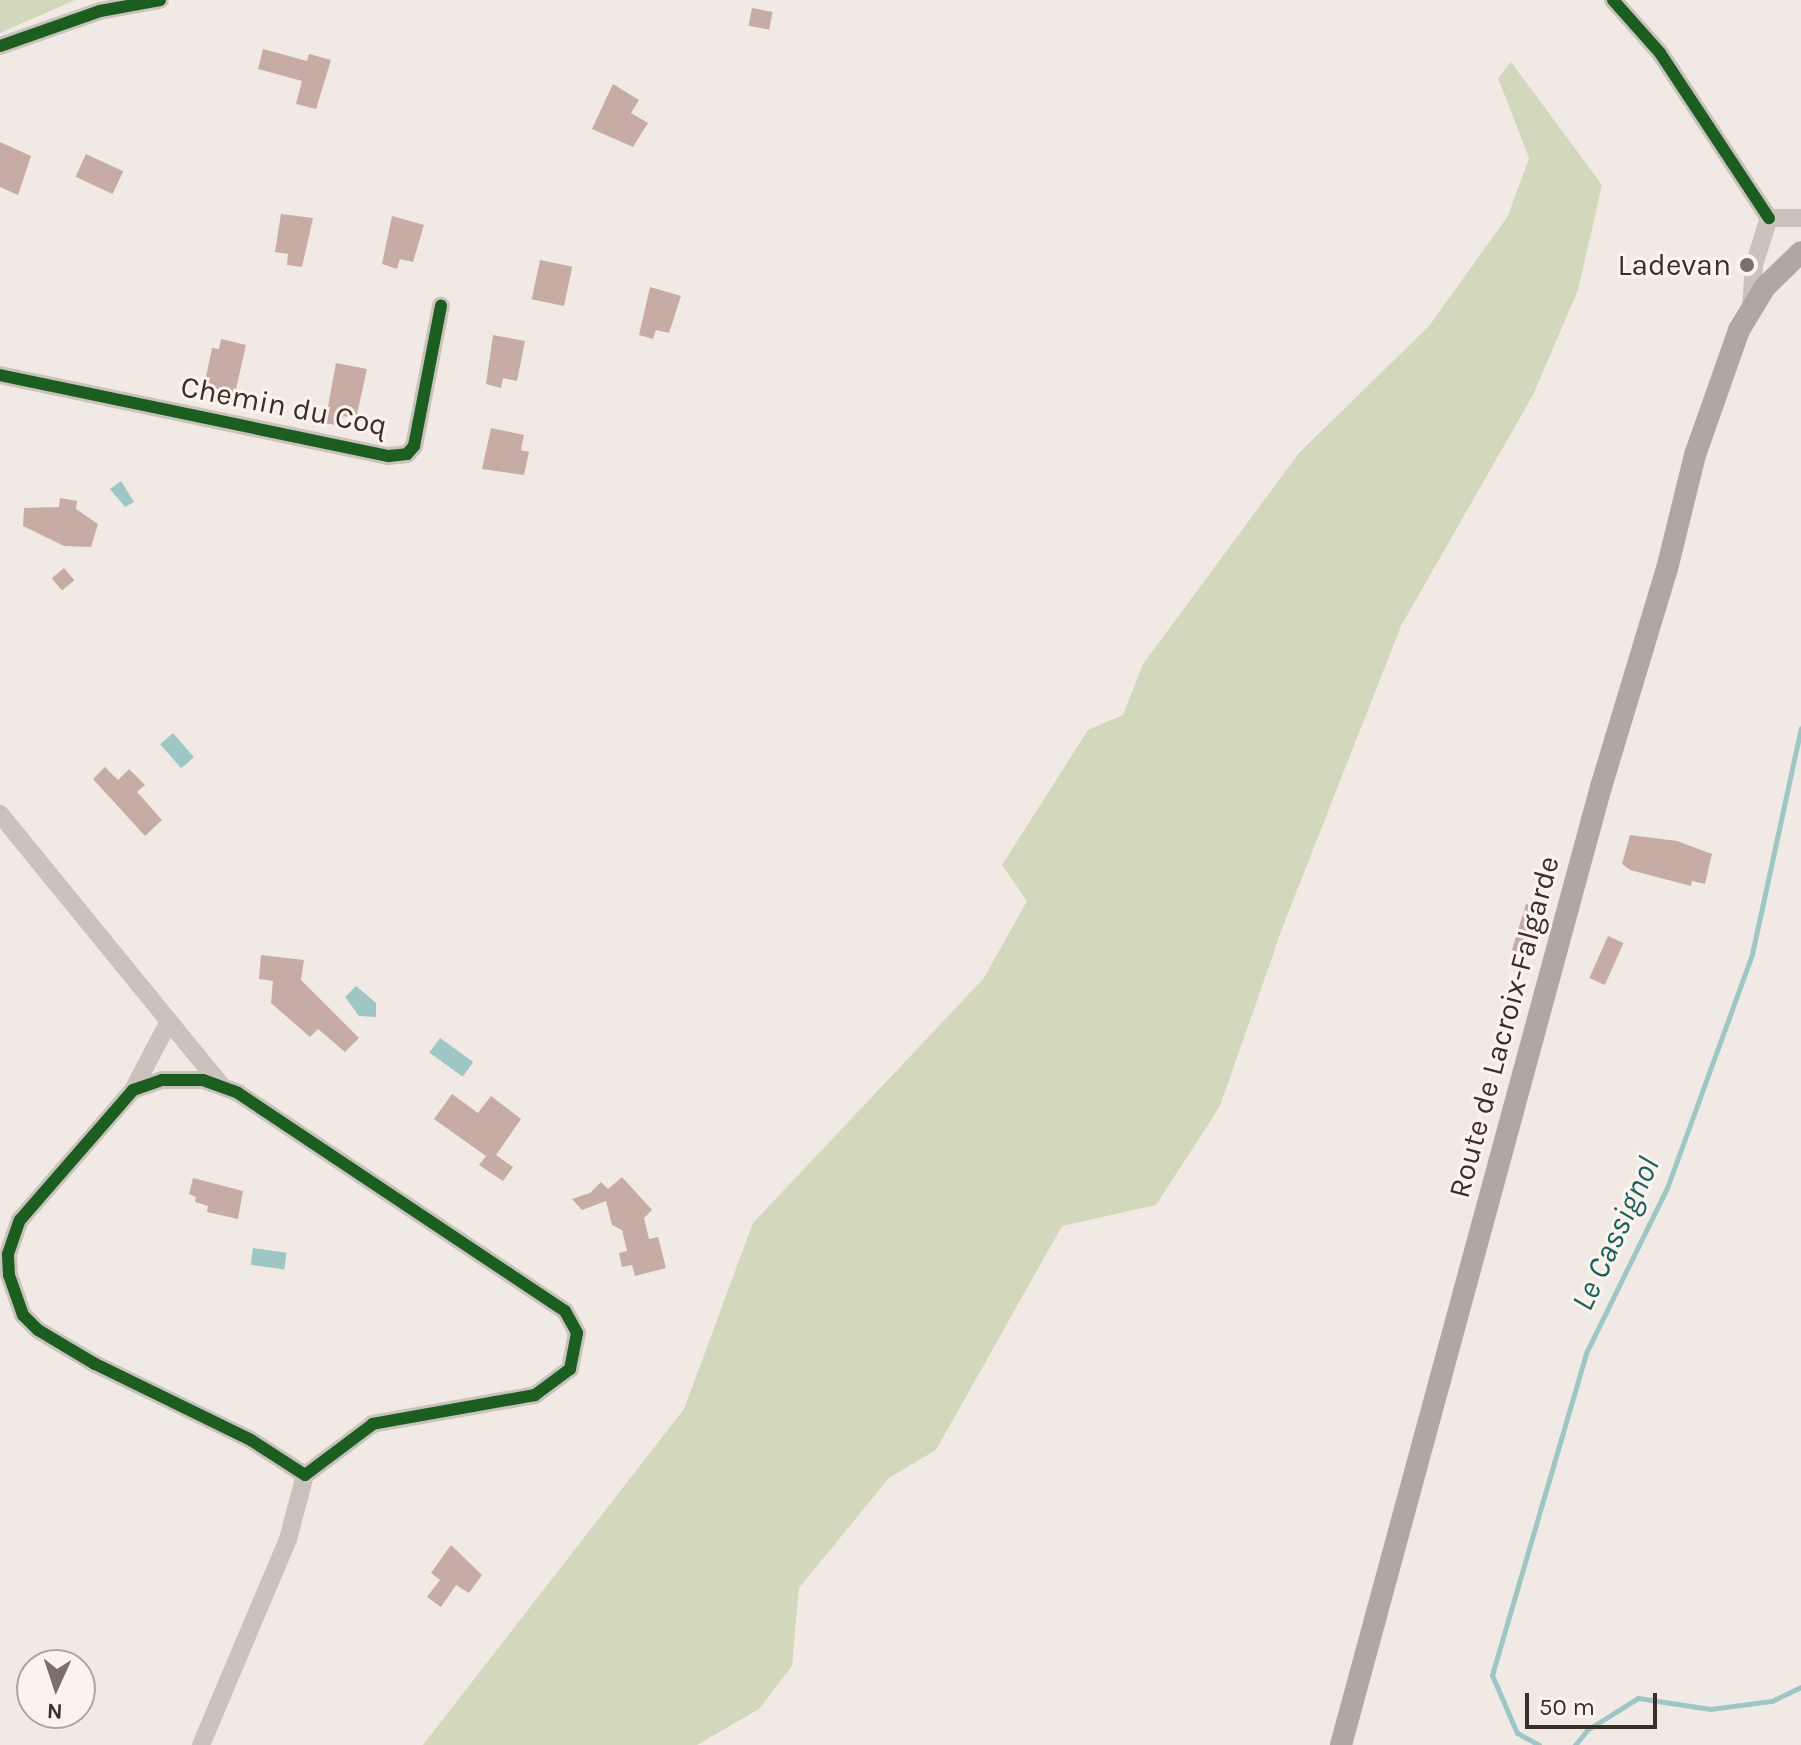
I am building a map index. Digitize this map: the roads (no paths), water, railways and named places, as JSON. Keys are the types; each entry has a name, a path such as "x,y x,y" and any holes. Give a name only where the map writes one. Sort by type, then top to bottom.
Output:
{"main road":[{"name":"Route de Lacroix-Falgarde","path":"1341,1745 1597,801 1667,569 1695,455 1739,330 1751,308 1801,252"}],"street":[{"path":"0,46 100,11 160,0"},
{"path":"1613,0 1660,53 1769,218"},
{"path":"1769,218 1801,218"},
{"path":"1751,308 1754,265 1769,218"},
{"name":"Chemin du Coq","path":"0,375 389,456 407,454 414,446 441,306"},
{"path":"0,814 127,966 167,1025 221,1085 565,1311 577,1333 570,1369 535,1395 373,1424 305,1475 288,1539 201,1745"},
{"path":"167,1025 133,1090 20,1220 8,1254 14,1294 23,1315 62,1346 251,1440 305,1475"},
{"path":"133,1090 183,1079 221,1085"}],"water":[{"path":"121,481 134,502 125,507 110,489"},
{"path":"173,733 194,757 181,768 160,744"},
{"path":"356,986 376,1003 376,1017 359,1016 345,997"},
{"path":"440,1038 473,1062 463,1077 429,1053"},
{"path":"253,1248 287,1253 284,1270 251,1265"}],"waterway":[{"name":"Le Cassignol","path":"1539,1745 1517,1733 1492,1675 1587,1351 1667,1188 1752,954 1801,728"},
{"name":"Le Cassignol","path":"1575,1745 1587,1730 1638,1698 1710,1709 1772,1701 1801,1687"}],"place":[{"name":"Ladevan","path":"1747,265"}]}
